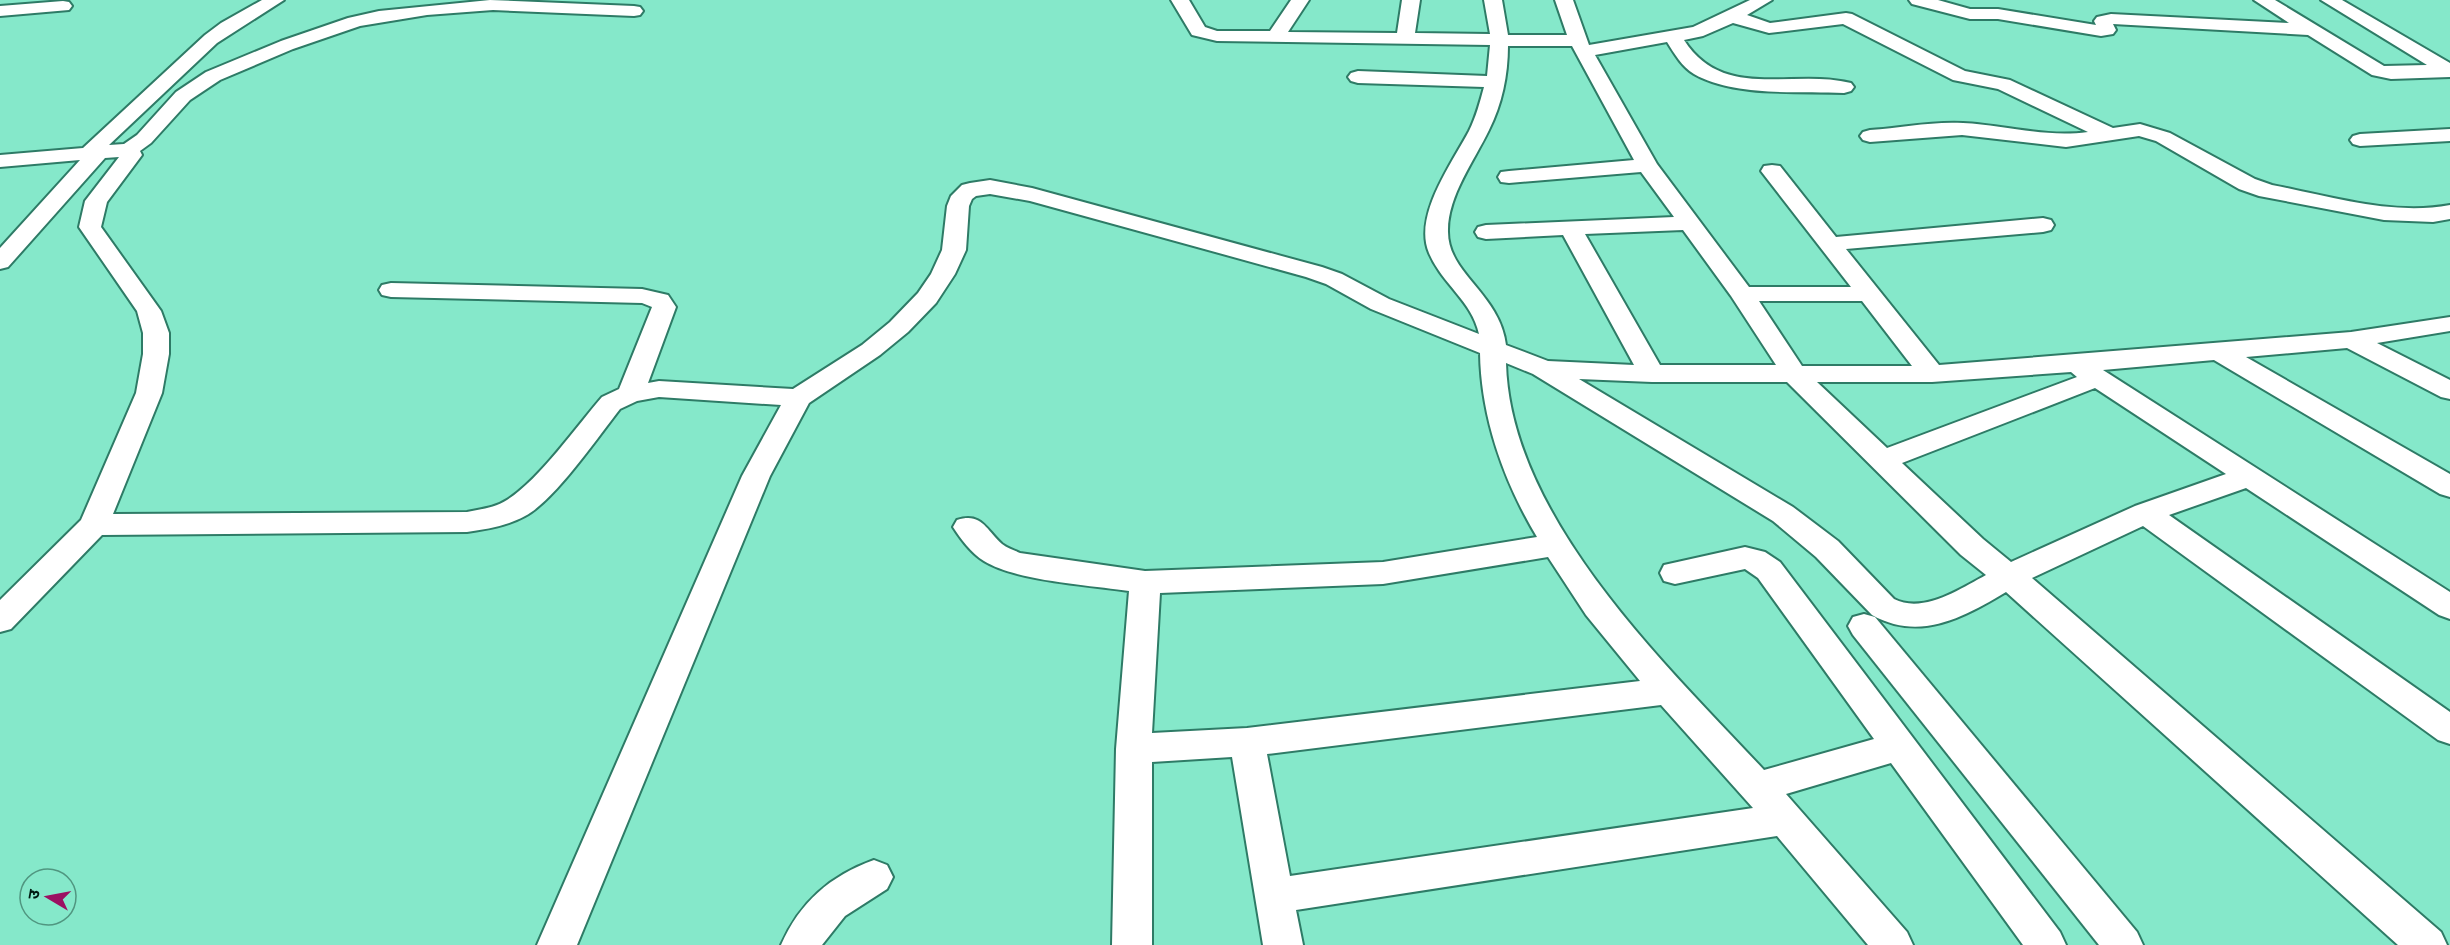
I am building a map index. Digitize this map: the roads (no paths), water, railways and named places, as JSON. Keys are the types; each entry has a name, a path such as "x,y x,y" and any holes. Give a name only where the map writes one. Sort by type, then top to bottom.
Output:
{"street":[{"path":"0,262 94,153 211,39 227,27 275,0"},
{"path":"379,16 399,0"},
{"path":"1180,0 1194,27 1203,34 1546,40 1581,46 1673,37 1715,26 1763,0"},
{"path":"1275,37 1300,0"},
{"path":"1405,39 1411,0"},
{"path":"1493,0 1512,39 1494,82 1486,116 1443,203 1437,229 1437,244 1444,261 1487,318 1493,335 1495,388 1504,426 1525,485 1556,545 1597,605 1669,692 1757,787 1893,945"},
{"path":"1564,0 1581,46 1647,165 1742,294 1795,375 2007,577 2035,598 2427,945"},
{"path":"1918,0 1970,14 1998,14 2101,31 2107,30 2103,21 2110,19 2310,30"},
{"path":"2263,0 2379,71 2391,73 2450,70"},
{"path":"2330,0 2450,70"},
{"path":"0,161 129,150 144,139 183,96 213,76 286,45 379,16 493,5 634,11"},
{"path":"0,11 63,6"},
{"path":"1733,17 1769,28 1837,17 1846,18 1960,76 2003,84 2110,134"},
{"path":"1673,37 1695,66 1722,78 1747,82 1844,87"},
{"path":"1358,77 1494,82"},
{"path":"1870,136 1951,129 2055,141 2140,130 2155,134 2247,184 2267,191 2384,213 2433,215 2450,212"},
{"path":"2360,140 2450,135"},
{"path":"0,620 94,525 149,393 156,354 156,333 148,311 90,226 96,201 132,155 129,150"},
{"path":"1509,177 1647,165"},
{"path":"1772,171 1932,374"},
{"path":"556,945 756,476 798,398 871,350 899,327 927,298 944,274 954,250 958,206 962,196 978,188 1005,189 1032,195 1314,272 1334,279 1380,304 1542,368 1783,514 1827,549 1883,607 1879,620"},
{"path":"1486,232 1691,223"},
{"path":"1830,244 2043,225"},
{"path":"1570,228 1652,374"},
{"path":"392,290 642,296 659,300 664,307 630,394"},
{"path":"1742,294 1869,294"},
{"path":"1542,368 1652,374 1795,375 2087,371 2219,352 2351,340 2450,324"},
{"path":"2351,340 2450,391"},
{"path":"2219,352 2450,487"},
{"path":"1882,460 2087,371"},
{"path":"2087,371 2450,607"},
{"path":"94,525 467,522 499,516 517,508 538,491 611,403 630,394 659,389 798,398"},
{"path":"1819,636 1879,620 1933,614 2145,513 2248,477"},
{"path":"2145,513 2450,730"},
{"path":"968,527 993,553 1015,563 1145,582 1383,573 1556,545"},
{"path":"1675,573 1745,558 1754,560 1769,570 2046,945"},
{"path":"1132,945 1134,749 1145,582"},
{"path":"1879,620 2123,945"},
{"path":"1134,749 1247,742 1669,692"},
{"path":"1247,742 1283,945"},
{"path":"1757,787 1899,746"},
{"path":"1276,896 1785,819"},
{"path":"801,945 810,926 825,907 843,892 874,877"}]}
